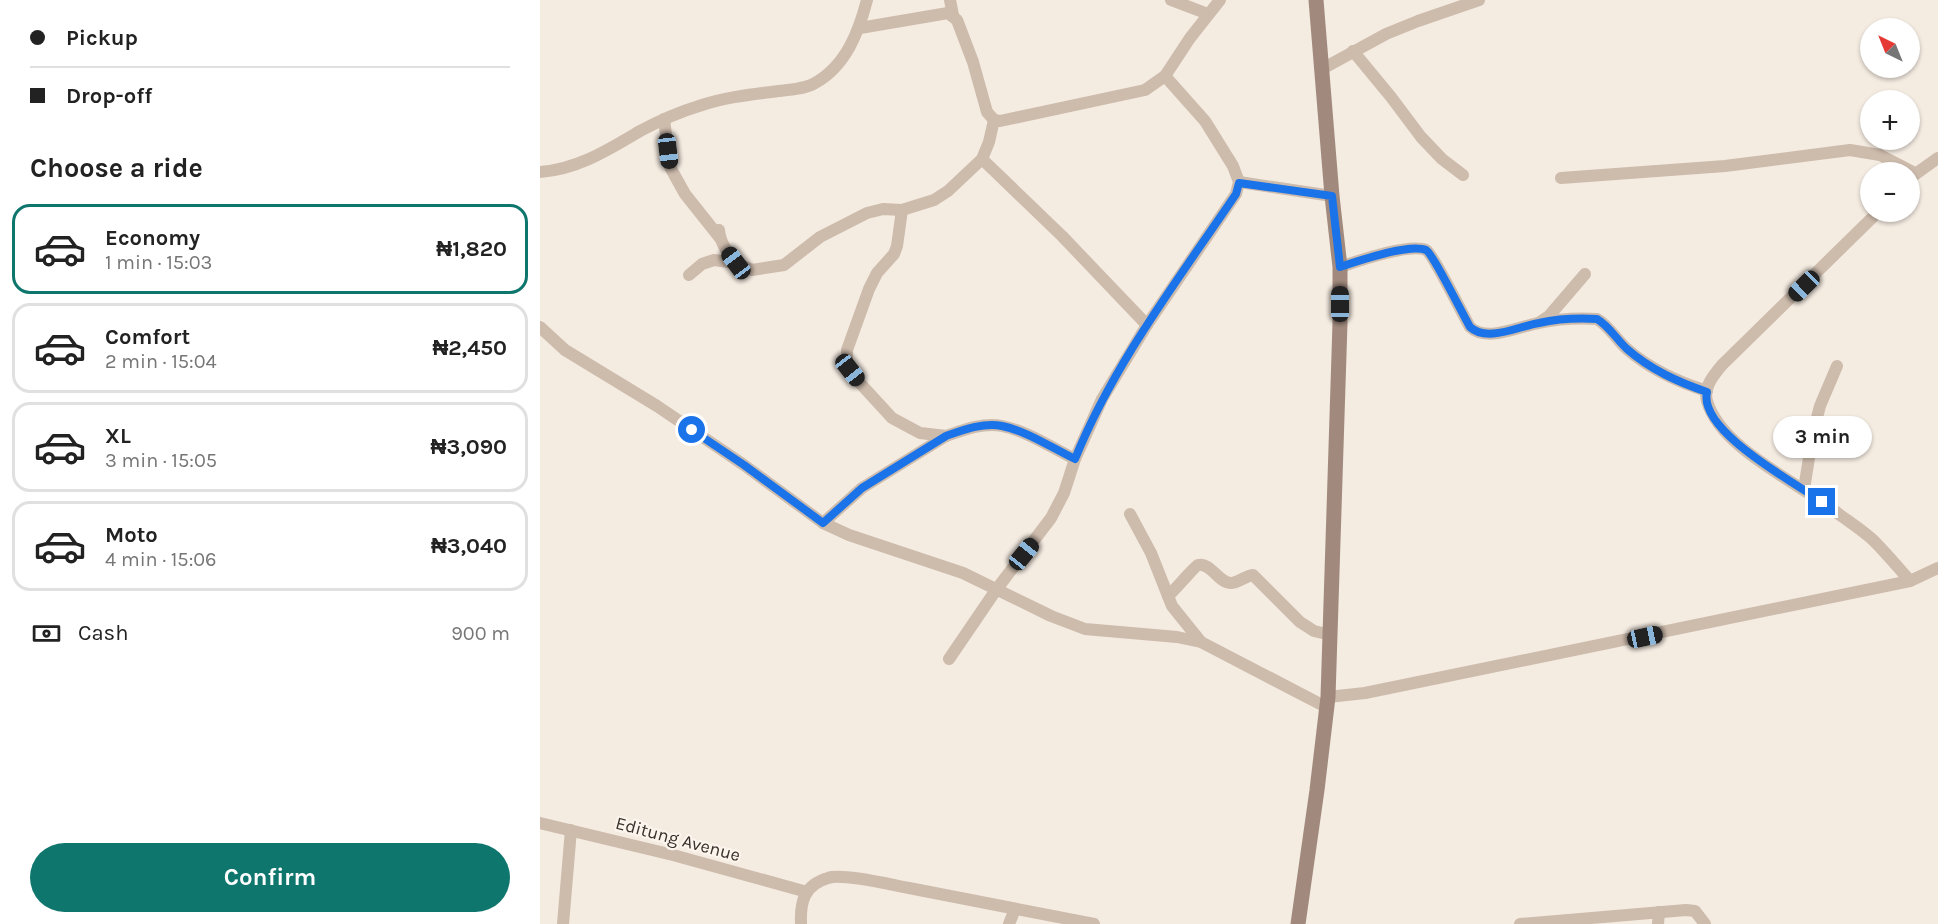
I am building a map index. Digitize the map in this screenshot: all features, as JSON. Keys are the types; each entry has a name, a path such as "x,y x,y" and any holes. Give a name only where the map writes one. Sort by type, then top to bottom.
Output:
{"street":[{"path":"540,172 555,171 586,161 664,119 700,106 735,97 814,83 840,61 860,28 867,0"},
{"path":"950,0 953,15 973,62 987,112 994,120 1000,121 1146,90 1165,76 1220,0"},
{"path":"1171,0 1208,14"},
{"path":"1298,924 1327,702 1331,635 1340,267 1316,0"},
{"path":"1322,69 1386,34 1479,0"},
{"path":"860,28 948,13 953,15"},
{"path":"1353,51 1421,137 1442,159 1463,175"},
{"path":"949,659 996,590 1051,518 1064,493 1075,459 1102,399 1147,325 1236,194 1239,183 1233,166 1205,121 1165,76"},
{"path":"664,119 670,167 685,194 720,238 736,263"},
{"path":"689,275 702,264 714,260 736,263 752,270 784,265 831,230 867,213 883,209 902,210 934,200 948,191 982,159 994,120"},
{"path":"1561,177 1725,166 1850,150 1880,155 1891,162"},
{"path":"1920,170 1938,158"},
{"path":"982,159 1062,236 1147,325"},
{"path":"1239,183 1332,196"},
{"path":"902,210 897,246 894,254 877,273 869,289 847,350 847,365 858,381 897,422 920,433 946,436"},
{"path":"1868,222 1722,365 1709,382 1706,398 1712,414 1728,435 1764,466 1804,489 1872,539 1910,581"},
{"path":"719,223 720,238"},
{"path":"1340,267 1369,257 1403,250 1417,248 1428,251 1474,331 1496,333 1539,322 1597,319 1637,357 1677,382 1707,392"},
{"path":"1539,322 1549,316 1585,274"},
{"path":"540,327 565,350 657,406 744,465 823,523 849,535 963,573 1051,616 1085,629 1177,637 1201,642 1327,702 1910,581 1938,568"},
{"path":"1804,489 1820,406 1837,366"},
{"path":"823,523 862,488 946,436 977,427 1000,426 1026,435 1075,459"},
{"path":"1130,514 1151,552 1172,606 1201,642"},
{"path":"1168,596 1184,582 1194,567 1200,564 1206,566 1227,583 1253,575 1300,622 1314,631 1331,635"},
{"name":"Editung Avenue","path":"540,823 673,855 807,892"},
{"path":"563,924 572,830"},
{"path":"801,924 800,906 807,892 816,883 830,877 869,880 1094,924"},
{"path":"1010,924 1015,909"},
{"path":"1520,924 1658,918 1686,910 1695,911 1705,924"}],"route":[{"path":"692,430 823,523 862,488 946,436 961,431 977,427 1000,426 1026,435 1075,459 1102,399 1118,371 1236,194 1239,183 1332,196 1340,267 1369,257 1403,250 1417,248 1428,251 1474,331 1496,333 1539,322 1597,319 1637,357 1677,382 1707,392 1706,398 1712,414 1728,435 1764,466 1822,502"}]}
